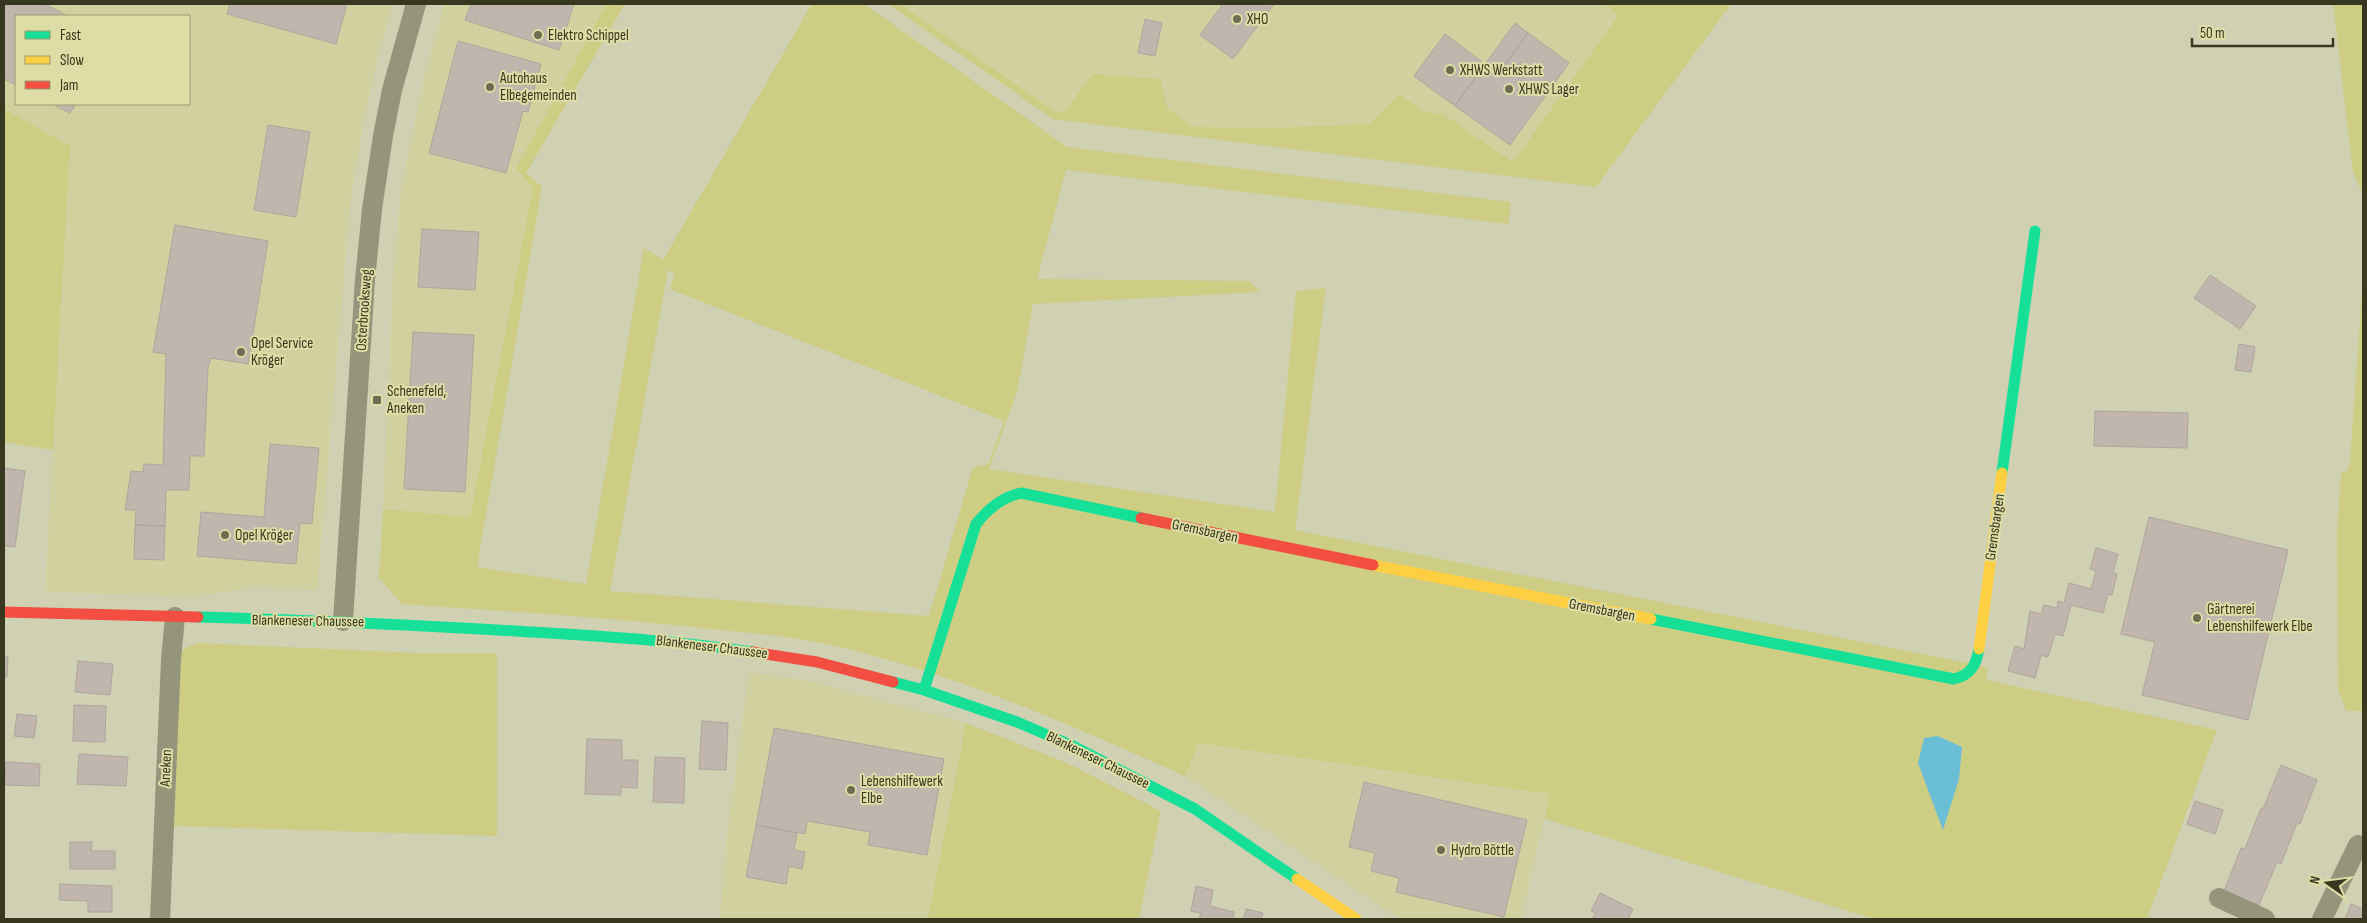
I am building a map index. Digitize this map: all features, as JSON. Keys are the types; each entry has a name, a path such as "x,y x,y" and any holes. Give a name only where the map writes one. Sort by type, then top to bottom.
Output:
{"street":[{"name":"Osterbrooksweg","path":"343,621 365,280 372,209 386,118 416,4"},
{"name":"Gremsbargen","path":"924,690 976,524 989,507 1006,497 1021,493 1282,547 1954,679 1966,677 1973,670 1977,660 2035,231"},
{"name":"Blankeneser Chaussee","path":"4,612 343,621 720,646 817,662 924,690 1017,722 1074,746 1138,778 1195,810 1356,919"},
{"name":"Aneken","path":"160,919 171,659 175,617"},
{"path":"2322,919 2358,845 2363,847"},
{"path":"2219,898 2265,919"}],"shaded area":[{"path":"4,4 393,4 377,60 351,197 317,590 252,587 196,597 45,592 70,146 4,109"},
{"path":"444,4 607,4 516,168 533,187 470,517 383,509 393,279 401,188 425,74"},
{"path":"607,4 625,4 526,173 542,187 477,567 586,584 644,248 663,260 812,4 864,4 1067,147 1511,202 1508,224 1066,170 1037,279 1249,281 1260,292 1033,304 1017,392 989,469 1275,512 1296,291 1326,288 1295,530 1963,662 1988,668 1986,680 2217,730 2147,919 1875,919 1545,819 1549,794 1199,743 1185,776 1058,720 972,687 884,659 822,643 771,635 552,614 402,604 379,578 383,509 470,517 533,188 516,168","holes":["668,270 675,273 670,289 1004,421 988,464 973,467 929,616 610,591"]},
{"path":"888,4 1731,4 1596,187 1053,119"},
{"path":"888,4 900,4 1056,112 1064,113 1092,74 1160,79 1167,108 1193,127 1274,128 1369,124 1399,94 1424,112 1443,114 1513,162 1619,15 1605,4 1731,4 1596,187 1053,119"},
{"path":"2333,4 2363,4 2363,195 2353,172"},
{"path":"4,109 70,146 53,450 4,442"},
{"path":"2363,276 2363,711 2346,711 2338,689 2337,534 2341,472 2348,471 2350,461"},
{"path":"197,643 416,653 497,653 497,836 174,826 180,651"},
{"path":"749,672 809,681 966,723 928,919 720,919 726,842"},
{"path":"966,723 1067,763 1161,811 1139,919 928,919"},
{"path":"1199,743 1550,794 1521,919 1400,919 1185,776"}],"water":[{"path":"1938,736 1962,747 1959,779 1943,830 1918,763 1924,738"}],"building":[{"path":"4,4 45,4 66,15 15,15 15,84 4,79"},
{"path":"230,4 347,4 336,44 227,14"},
{"name":"Elektro Schippel","path":"471,4 574,4 559,50 465,20"},
{"name":"XHO","path":"1223,4 1274,4 1233,59 1200,35"},
{"path":"1145,19 1162,23 1155,56 1138,53"},
{"path":"1515,23 1528,33 1499,73 1485,64"},
{"name":"XHWS Lager","path":"1528,33 1569,63 1510,145 1455,106 1485,64 1499,73"},
{"name":"XHWS Werkstatt","path":"1445,34 1485,64 1455,106 1414,76"},
{"name":"Autohaus Elbegemeinden","path":"458,41 541,64 528,112 523,111 506,173 429,153"},
{"path":"54,105 75,105 70,113"},
{"path":"268,125 310,132 296,217 254,210"},
{"path":"175,225 268,241 248,364 211,358 208,368 204,456 190,456 189,490 166,490 165,526 135,525 136,510 125,510 131,471 143,472 144,464 163,465 166,354 153,352"},
{"path":"422,229 479,232 475,290 418,287"},
{"path":"2210,275 2256,306 2240,329 2194,298"},
{"path":"413,332 474,335 465,492 404,489"},
{"path":"2239,344 2255,347 2251,372 2235,370"},
{"path":"2095,411 2188,413 2187,448 2094,446"},
{"path":"270,444 319,448 312,524 300,523 296,564 197,556 201,512 264,517"},
{"path":"4,468 25,471 15,547 4,546"},
{"path":"2149,517 2288,550 2248,720 2142,695 2155,642 2121,634"},
{"path":"135,525 165,526 164,560 134,559"},
{"path":"2096,548 2118,554 2113,573 2117,574 2112,595 2108,594 2103,613 2071,605 2063,636 2055,634 2048,657 2041,655 2035,678 2008,671 2015,646 2024,649 2030,611 2041,614 2044,605 2057,608 2058,601 2064,603 2069,583 2091,589 2096,571 2090,569"},
{"path":"4,657 8,657 7,677 4,677"},
{"path":"78,661 113,664 110,695 75,692"},
{"path":"74,705 106,706 105,742 73,741"},
{"path":"17,714 37,716 34,738 14,736"},
{"path":"702,721 728,723 726,770 699,769"},
{"name":"Lebenshilfewerk Elbe","path":"774,728 944,759 927,855 868,845 870,832 807,821 805,834 756,825"},
{"path":"587,739 622,740 622,760 638,760 637,788 621,787 621,795 585,794"},
{"path":"79,754 128,757 126,786 77,784"},
{"path":"655,757 685,758 684,803 653,802"},
{"path":"6,762 40,764 39,786 5,785"},
{"path":"2281,765 2317,780 2300,824 2297,823 2281,864 2277,862 2259,905 2224,891 2241,848 2245,849"},
{"name":"Hydro Böttle","path":"1364,782 1527,820 1504,917 1396,892 1399,878 1371,871 1375,853 1349,847"},
{"path":"2195,801 2223,810 2215,834 2187,824"},
{"path":"756,825 797,833 794,850 805,852 802,869 789,866 786,884 746,877"},
{"path":"70,842 92,842 91,851 115,851 115,869 70,869"},
{"path":"60,884 112,886 112,912 88,912 88,901 59,900"},
{"path":"1196,886 1213,890 1210,906 1234,912 1233,919 1199,919 1201,913 1191,911"},
{"path":"1600,893 1633,909 1628,919 1592,919 1596,913 1591,911"},
{"path":"2351,904 2363,909 2363,919 2345,919"},
{"path":"1246,909 1263,913 1261,919 1244,919"}],"traffic: fast":[{"path":"2002,473 2035,231"},
{"path":"924,690 976,524 991,508 1001,501 1021,493 1141,518"},
{"path":"198,617 575,635 664,641 752,652"},
{"path":"1651,619 1954,679 1969,672 1976,660 1979,649"},
{"path":"893,682 924,690 1017,722 1073,746 1195,809 1297,879"}],"traffic: slow":[{"path":"1979,649 2002,473"},
{"path":"1373,565 1651,619"},
{"path":"1297,879 1356,919"}],"traffic: jam":[{"path":"1141,518 1373,565"},
{"path":"4,612 198,617"},
{"path":"752,652 817,662 893,682"}],"place":[{"name":"XHO","path":"1237,19"},
{"name":"Elektro Schippel","path":"538,35"},
{"name":"XHWS Werkstatt","path":"1450,70"},
{"name":"Autohaus Elbegemeinden","path":"490,87"},
{"name":"XHWS Lager","path":"1509,89"},
{"name":"Opel Service Kröger","path":"241,352"},
{"name":"Schenefeld, Aneken","path":"377,400"},
{"name":"Opel Kröger","path":"225,535"},
{"name":"Gärtnerei Lebenshilfewerk Elbe","path":"2197,618"},
{"name":"Lebenshilfewerk Elbe","path":"851,790"},
{"name":"Hydro Böttle","path":"1441,850"}]}
